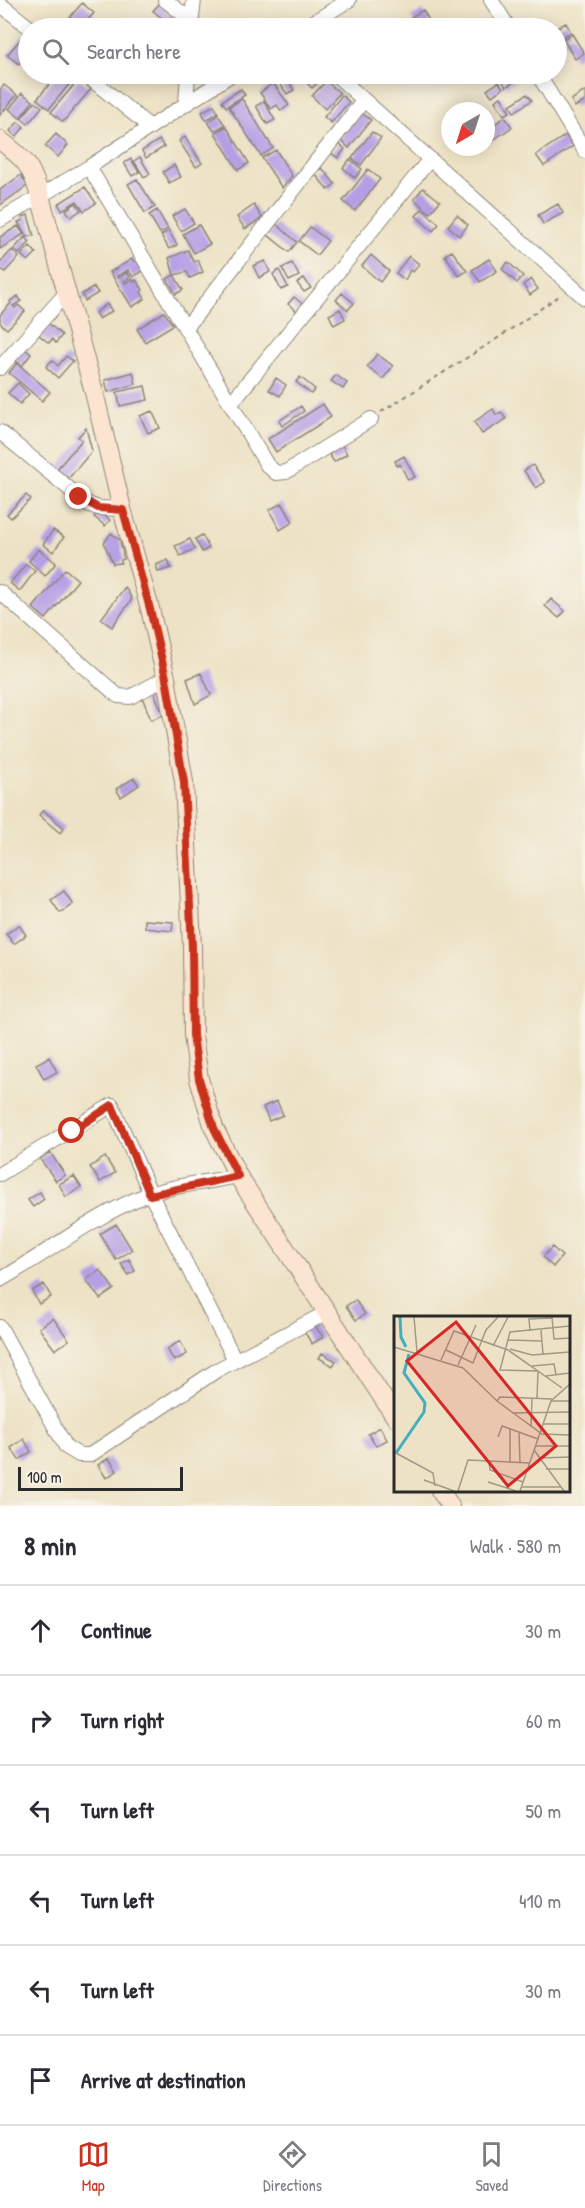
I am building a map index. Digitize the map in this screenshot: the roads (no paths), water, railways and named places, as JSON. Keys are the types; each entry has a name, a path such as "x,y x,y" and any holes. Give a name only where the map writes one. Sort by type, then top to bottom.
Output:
{"main road":[{"path":"0,140 26,162 32,171 40,196 150,609 166,678 184,782 192,947 193,1035 199,1079 214,1128 238,1176 394,1415"},
{"path":"441,1491 450,1506"}],"street":[{"path":"165,0 184,18"},
{"path":"192,18 194,0"},
{"path":"320,18 350,0"},
{"path":"491,0 503,18"},
{"path":"0,4 18,18"},
{"path":"97,84 150,127"},
{"path":"186,102 187,84"},
{"path":"0,220 89,167 216,84"},
{"path":"346,84 581,292"},
{"path":"544,84 585,151"},
{"path":"186,328 364,100"},
{"path":"231,403 430,159"},
{"path":"89,167 267,465 276,473 286,472 371,419"},
{"path":"0,368 67,292"},
{"path":"0,432 88,504 98,508 123,510"},
{"path":"0,592 118,696 129,697 166,678"},
{"path":"0,1173 112,1105 150,1195 235,1360"},
{"path":"0,1280 103,1217 140,1198 238,1176"},
{"path":"0,1327 66,1447 79,1455 90,1455 217,1370 326,1313"}]}
